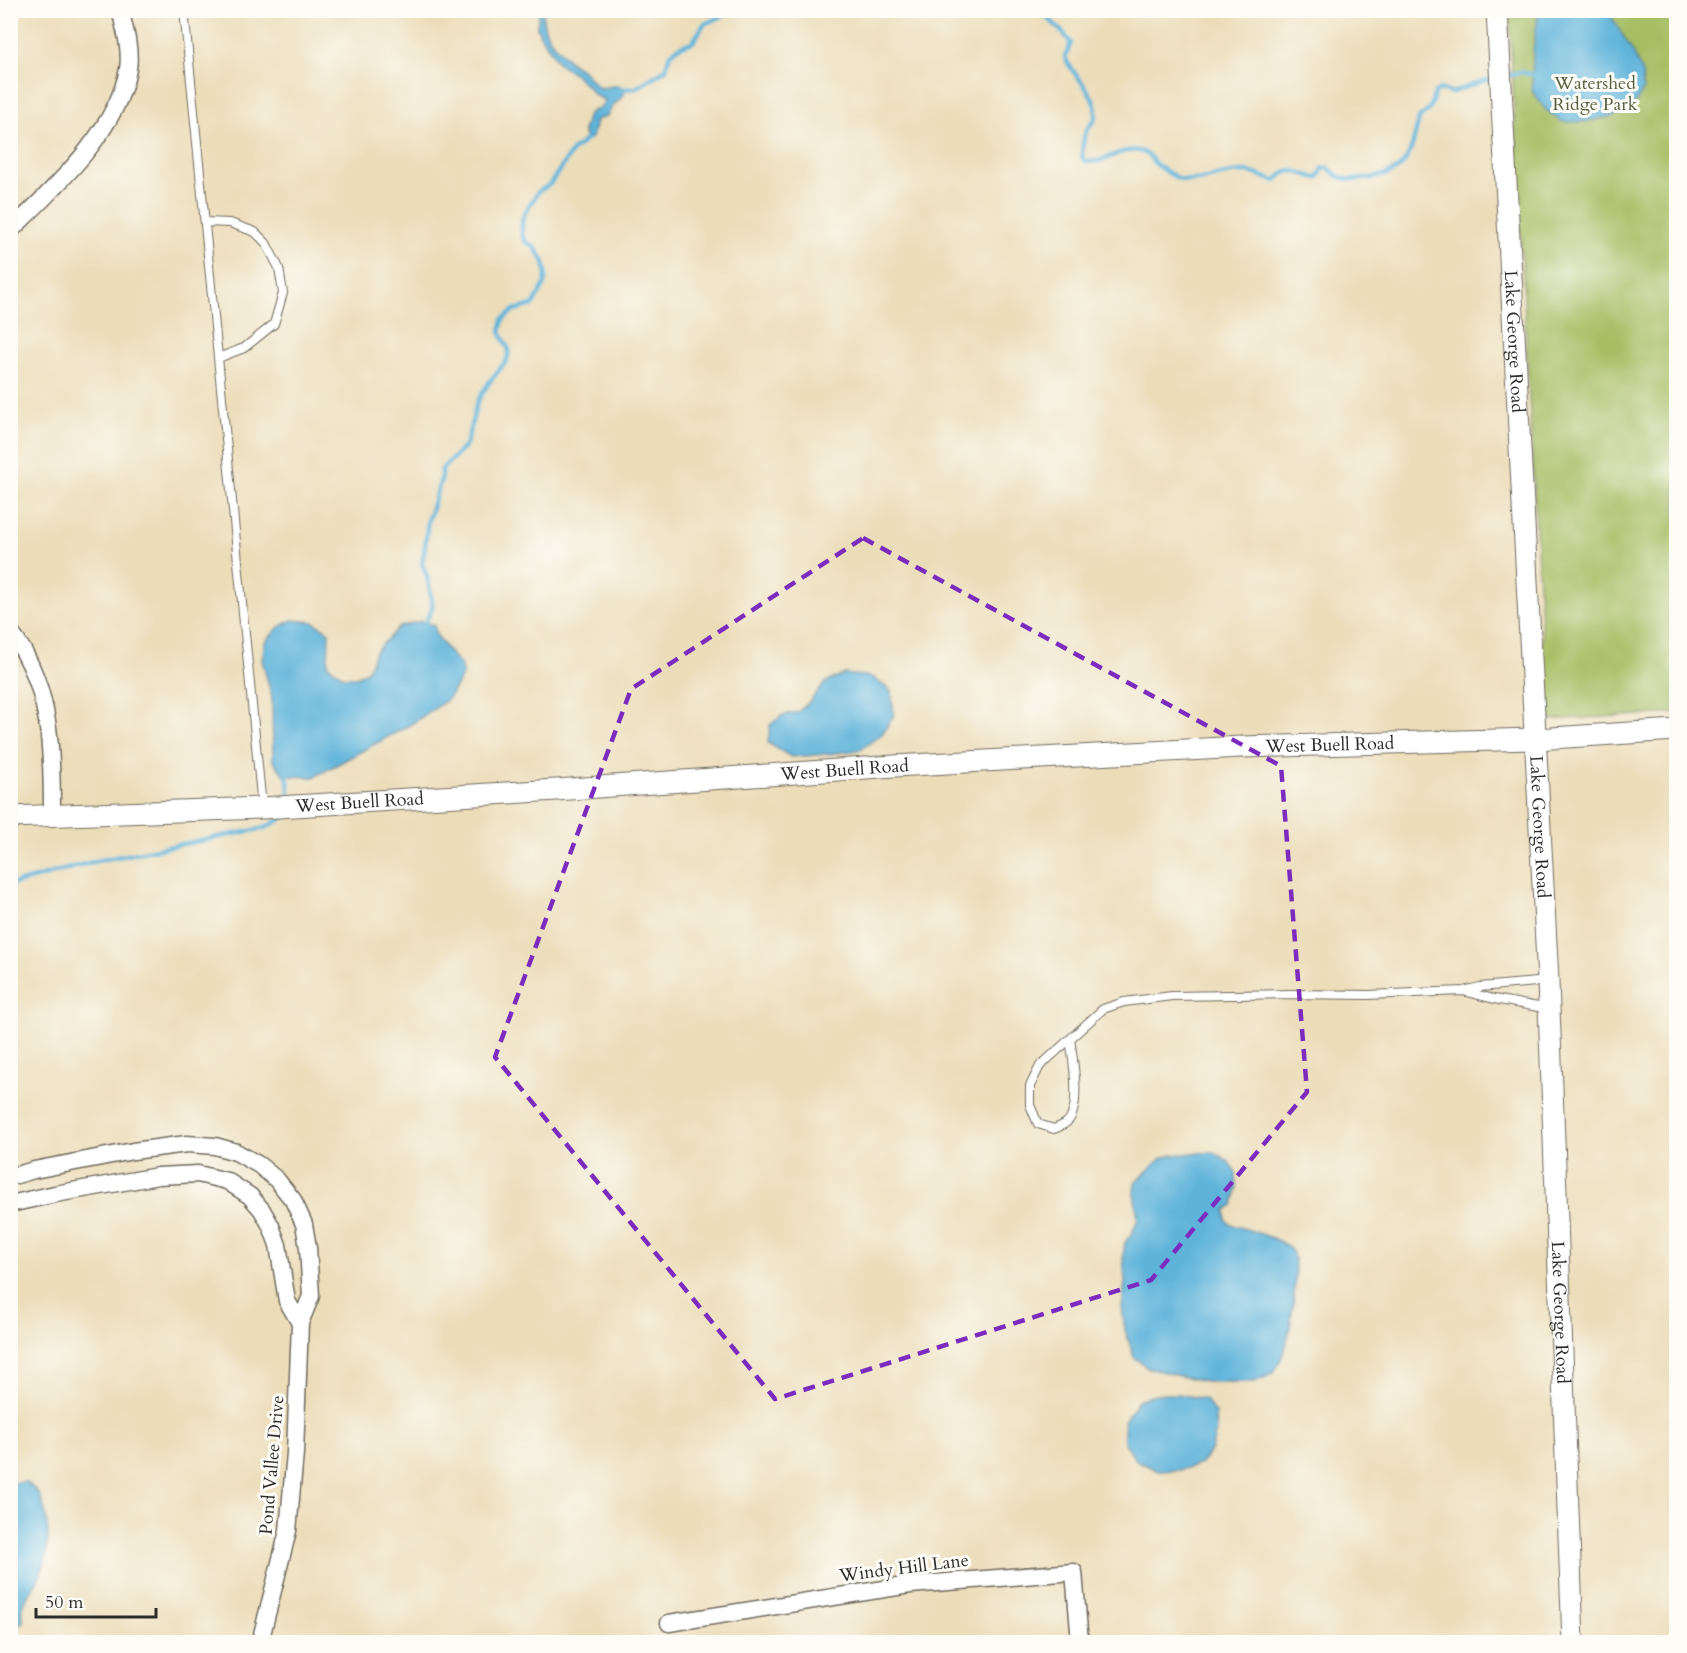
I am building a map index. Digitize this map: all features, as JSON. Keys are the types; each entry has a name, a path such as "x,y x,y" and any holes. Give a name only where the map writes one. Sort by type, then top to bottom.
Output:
{"street":[{"path":"10,231 54,188 91,146 116,109 128,69 127,37 120,10"},
{"name":"Lake George Road","path":"1497,10 1548,981 1573,1642"},
{"path":"10,632 26,656 40,693 48,726 52,764 52,815"},
{"name":"West Buell Road","path":"10,817 262,808 905,765 1264,746 1536,739 1677,730"},
{"name":"Pond Vallee Drive","path":"10,1177 45,1168 133,1152 187,1144 215,1146 236,1152 259,1165 277,1180 293,1200 304,1224 311,1296 300,1323 295,1453 288,1532 260,1642"},
{"path":"45,1168 51,1195"},
{"name":"Pond Vallee Drive","path":"10,1204 158,1176 198,1174 227,1181 250,1196 262,1210 271,1226 278,1245 287,1301 300,1323"},
{"name":"Windy Hill Lane","path":"669,1623 910,1585 1074,1572 1080,1642"}],"lane":[{"path":"184,10 262,808"},
{"path":"204,222 230,223 255,232 266,243 279,268 283,293 274,324 244,348 218,358"},
{"path":"1463,992 1480,987 1548,981"},
{"path":"1070,1039 1074,1064 1074,1110 1068,1122 1054,1129 1038,1124 1030,1105 1030,1086 1040,1066 1103,1009 1124,1002 1172,996 1463,992 1549,1009"}],"highlighted area":[{"path":"863,538 1281,766 1307,1092 1151,1280 775,1399 495,1057 631,689"}],"green space":[{"name":"Watershed Ridge Park","path":"1509,11 1676,11 1676,713 1546,720"}],"water":[{"path":"539,11 544,11 544,26 551,40 572,63 584,71 600,88 619,85 624,89 624,95 607,116 596,120 592,138 586,139 583,131 588,114 602,106 605,100 596,96 574,73 557,61 537,27"},
{"path":"1547,11 1567,13 1608,11 1633,52 1642,73 1643,89 1636,103 1614,116 1583,122 1562,122 1545,109 1532,91 1533,49 1538,16"},
{"path":"292,620 314,622 329,632 328,665 344,677 357,677 368,670 375,652 399,627 421,621 434,625 436,634 460,664 463,675 447,700 408,726 314,777 285,776 273,761 272,698 262,660 265,642 278,628"},
{"path":"844,674 872,677 891,691 894,715 882,734 860,750 791,757 768,743 770,725 783,715 798,712 826,682"},
{"path":"1214,1152 1228,1161 1236,1173 1237,1189 1233,1205 1226,1210 1226,1220 1231,1225 1263,1234 1280,1242 1291,1250 1294,1258 1294,1300 1284,1352 1274,1373 1255,1382 1211,1382 1146,1367 1134,1357 1125,1330 1122,1308 1125,1281 1123,1256 1125,1242 1132,1234 1138,1218 1134,1193 1135,1182 1165,1157"},
{"path":"1155,1394 1178,1394 1205,1399 1215,1413 1216,1433 1211,1449 1201,1464 1180,1470 1158,1471 1136,1460 1124,1443 1124,1421 1138,1400"},
{"path":"26,1482 38,1493 46,1514 48,1534 46,1555 41,1574 26,1598 23,1607 23,1622 11,1628 11,1483"}],"waterway":[{"path":"624,89 636,88 666,69 671,53 693,42 704,24 737,10"},
{"path":"1040,10 1071,43 1065,57 1088,91 1095,106 1095,119 1083,140 1082,157 1085,161 1099,161 1125,151 1139,151 1180,179 1196,180 1245,172 1276,181 1291,171 1318,178 1323,168 1329,168 1338,176 1347,179 1382,176 1397,169 1406,160 1420,117 1429,110 1435,93 1440,89 1451,93 1495,79"},
{"path":"1506,76 1520,72 1535,75"},
{"path":"424,625 432,609 432,601 422,564 428,520 442,476 442,469 466,445 477,402 507,360 509,350 500,332 503,319 514,310 533,305 545,284 546,271 543,260 522,235 524,214 538,192 550,184 573,150 587,139"},
{"path":"287,770 289,792"},
{"path":"10,885 96,861 265,828 288,815"}]}
